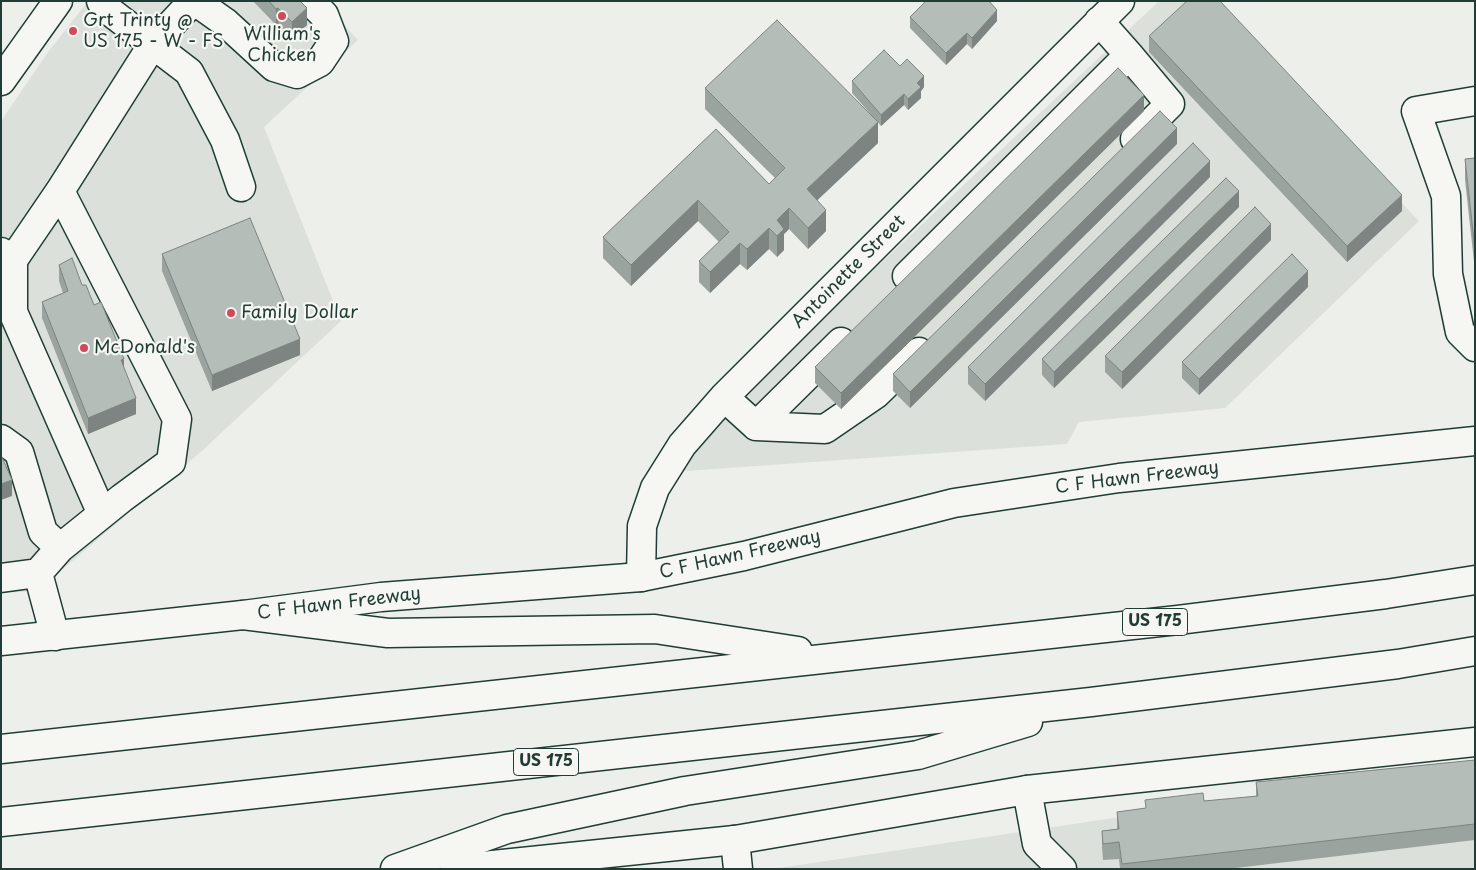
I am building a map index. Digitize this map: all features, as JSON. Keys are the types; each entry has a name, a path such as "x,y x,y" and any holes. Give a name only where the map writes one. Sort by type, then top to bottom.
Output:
{"main road":[{"path":"1,81 58,1"},
{"path":"101,1 104,6 189,72 225,140 241,187"},
{"path":"102,514 13,312 7,256 60,191 153,44 194,1 226,23 274,67 297,74 320,62 334,41 324,15 310,1"},
{"name":"Antoinette Street","path":"641,577 642,526 655,488 682,445 724,397 1120,1"},
{"path":"1099,22 1170,104 1114,159"},
{"path":"893,290 1129,56"},
{"path":"1475,100 1416,111 1446,196 1448,274 1460,332 1475,348"},
{"path":"1,578 38,573 60,548 171,462 177,419 60,191"},
{"path":"756,426 858,325"},
{"path":"724,397 756,426 825,429 876,394 939,332"},
{"path":"1,439 19,452 43,532 60,548"},
{"name":"C F Hawn Freeway","path":"1,642 243,615 381,597 641,577 744,556 954,503 1119,478 1475,441"},
{"path":"38,573 55,636"},
{"name":"US 175","path":"1,749 1198,617 1386,594 1475,580"},
{"path":"243,615 388,633 655,629 835,657"},
{"name":"US 175","path":"1,822 1091,702 1398,664 1475,651"},
{"path":"395,869 506,829 685,791 918,755 1091,702"},
{"path":"454,869 735,840 1027,790 1475,742"},
{"path":"1027,790 1039,856 1062,869"},
{"path":"735,840 738,869"}],"shaded area":[{"path":"88,1 322,1 358,40 264,127 341,321 203,450 37,591 1,593 1,121 48,52"},
{"path":"1159,1 1210,1 1419,221 1225,408 1079,422 1067,444 658,473"},
{"path":"1475,764 1475,869 772,869"}],"building":[{"path":"269,1 300,1 307,8 292,22"},
{"path":"926,1 989,1 997,10 972,38 967,33 946,53 910,17"},
{"path":"1187,1 1220,1 1402,195 1347,246 1149,36"},
{"path":"777,20 878,122 807,189 826,210 808,228 789,208 777,220 784,229 777,236 769,228 747,249 740,243 710,272 699,261 729,232 698,200 631,265 603,237 716,129 769,184 785,168 705,88"},
{"path":"884,50 900,66 907,59 924,76 917,83 921,87 908,99 904,94 881,115 852,81"},
{"path":"1118,68 1144,95 841,393 815,367"},
{"path":"1160,111 1177,128 910,392 893,374"},
{"path":"1193,143 1210,161 985,384 968,367"},
{"path":"1475,158 1475,250 1465,159"},
{"path":"1226,178 1239,191 1054,372 1042,359"},
{"path":"1255,207 1271,224 1122,372 1105,356"},
{"name":"Family Dollar","path":"250,218 300,339 212,375 162,254"},
{"path":"1292,254 1308,271 1199,379 1182,362"},
{"name":"McDonald's","path":"72,258 82,285 86,285 94,305 101,302 124,359 121,360 136,398 88,418 42,302 68,291 59,265"},
{"path":"1,455 12,480 1,484"},
{"path":"1475,760 1475,824 1122,864 1119,842 1103,844 1102,831 1119,829 1117,812 1146,808 1145,800 1203,793 1204,801 1258,796 1256,782"}],"place":[{"name":"William's Chicken","path":"282,16"},
{"name":"Grt Trinty @ US 175 - W - FS","path":"73,31"},
{"name":"Family Dollar","path":"231,313"},
{"name":"McDonald's","path":"84,348"}]}
